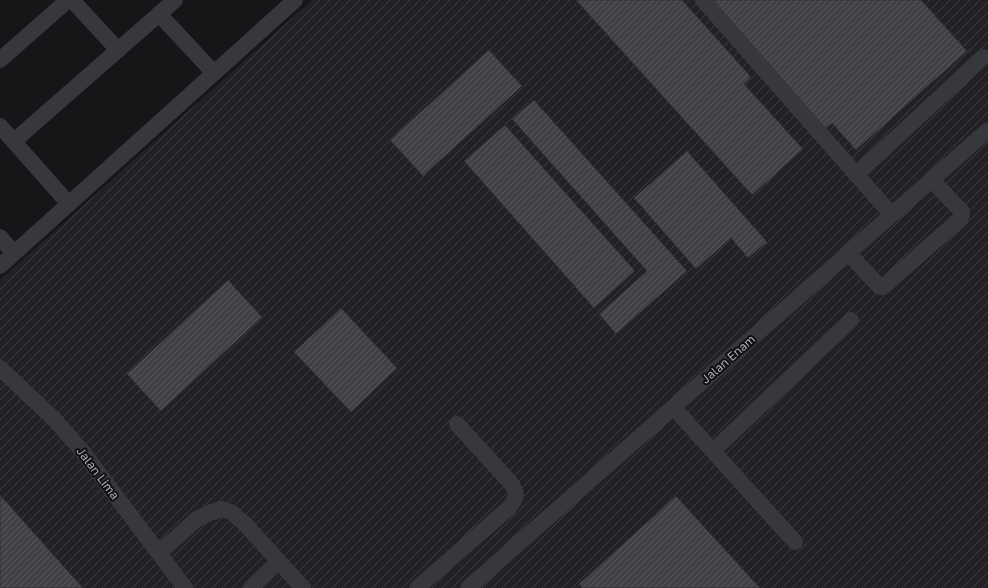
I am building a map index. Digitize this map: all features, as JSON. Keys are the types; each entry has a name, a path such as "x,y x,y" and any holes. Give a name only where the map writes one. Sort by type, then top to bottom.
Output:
{"street":[{"path":"0,60 68,0"},
{"path":"72,0 118,50"},
{"path":"14,141 175,0"},
{"path":"0,266 295,0"},
{"path":"703,0 891,214"},
{"path":"159,14 214,73"},
{"path":"856,175 983,56"},
{"path":"0,126 69,204"},
{"name":"Jalan Enam","path":"468,588 988,130"},
{"path":"848,253 880,287 883,287 961,218 962,212 931,179"},
{"path":"0,237 14,253"},
{"path":"713,451 851,320"},
{"name":"Jalan Lima","path":"0,368 54,419 82,451 184,588"},
{"path":"673,407 795,542"},
{"path":"417,588 508,509 516,497 516,489 457,424"},
{"path":"159,553 197,519 222,509 231,512 244,523 303,588"},
{"path":"261,585 279,561"}],"shaded area":[{"path":"312,0 988,0 988,588 0,588 0,280"}],"building":[{"path":"576,0 682,0 751,77 744,84 803,149 752,195"},
{"path":"709,0 921,0 967,51 856,150 832,123 824,130"},
{"path":"489,50 522,86 423,176 390,140"},
{"path":"534,100 687,271 616,334 599,314 647,271 512,119"},
{"path":"505,125 635,271 594,308 464,161"},
{"path":"687,151 767,242 748,258 731,238 696,269 634,198"},
{"path":"228,280 262,317 161,411 127,374"},
{"path":"341,308 397,368 351,412 294,352"},
{"path":"0,495 83,588 0,588"},
{"path":"676,496 760,588 582,588 579,584"}]}
